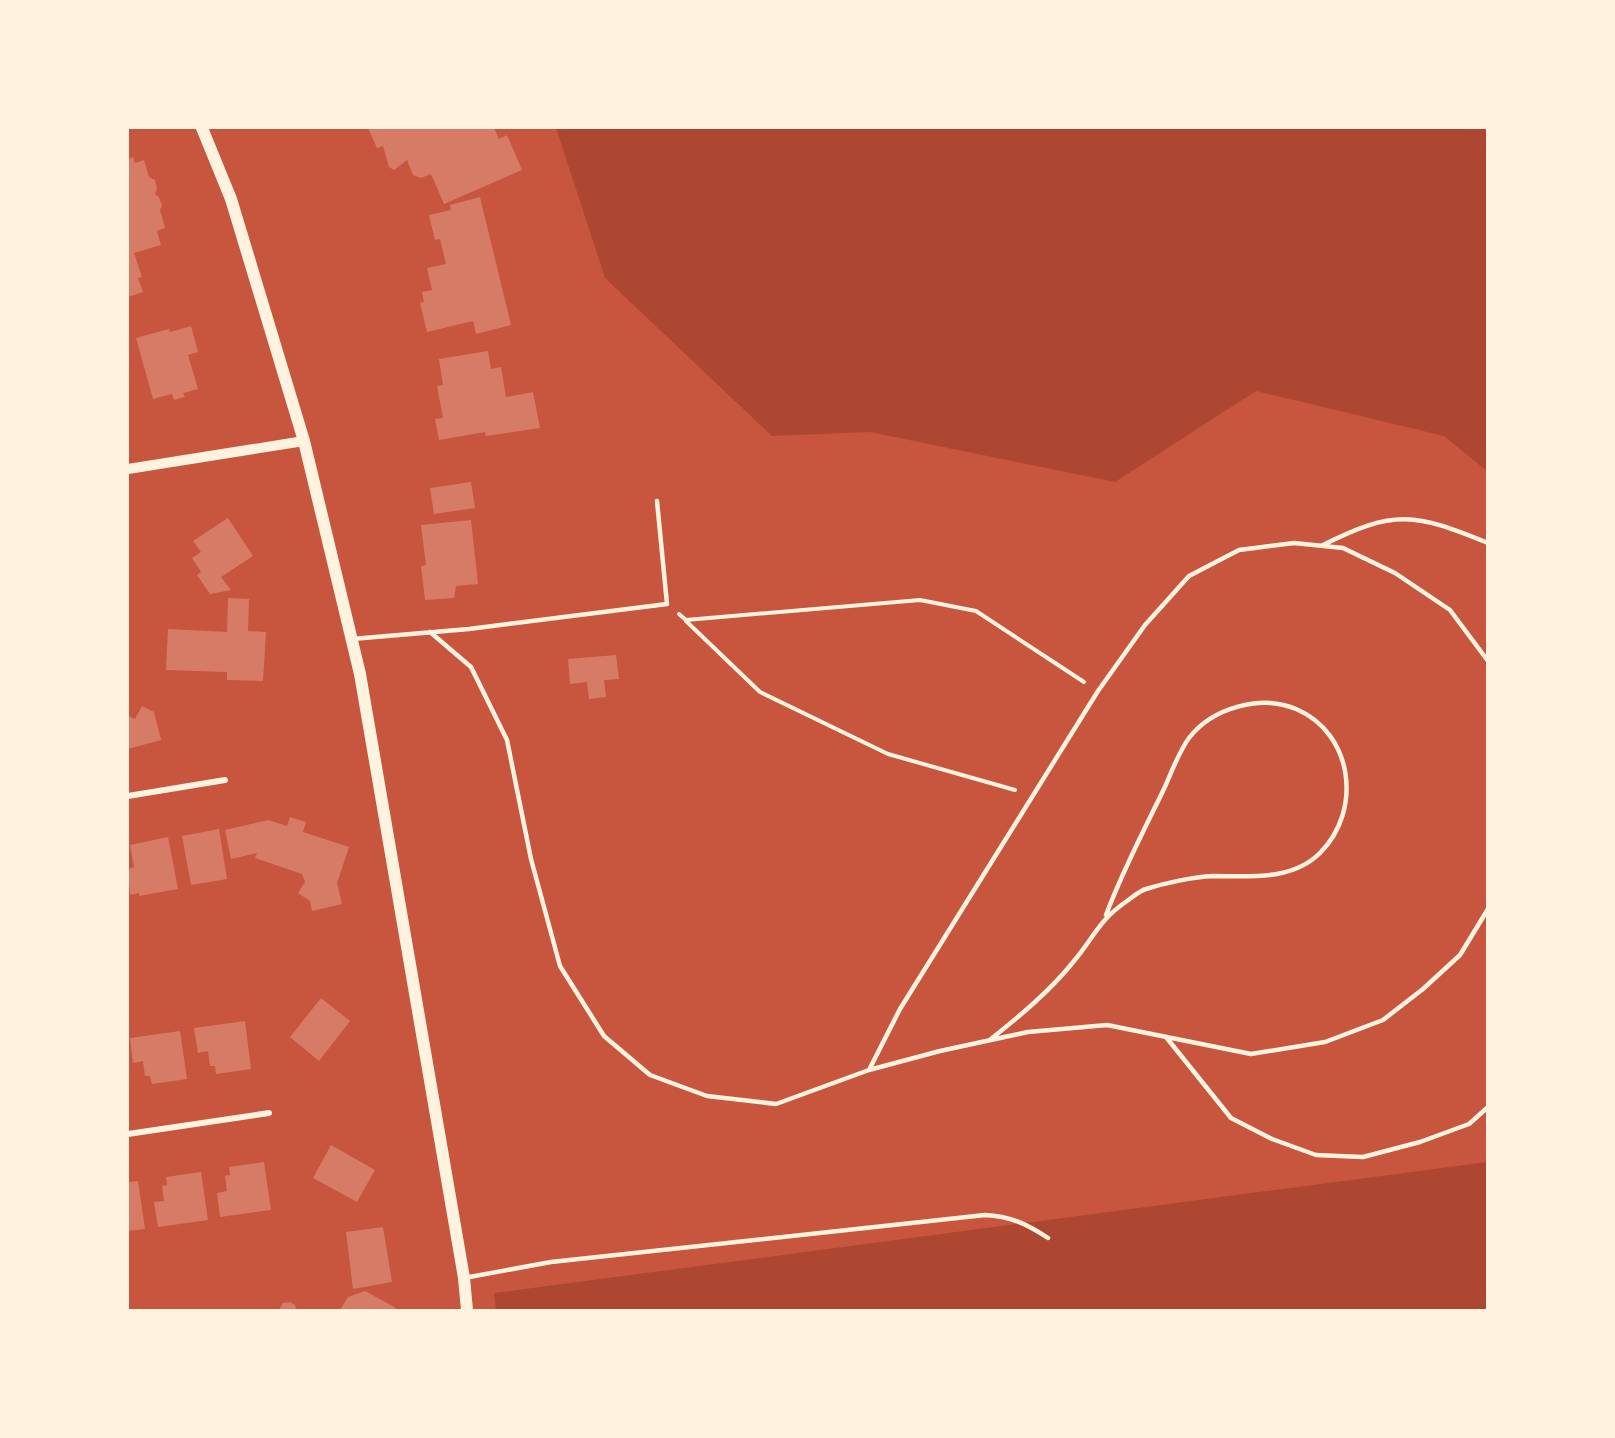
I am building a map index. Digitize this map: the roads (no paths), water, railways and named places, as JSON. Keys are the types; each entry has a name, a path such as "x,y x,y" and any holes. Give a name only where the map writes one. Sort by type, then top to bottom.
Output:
{"main road":[{"path":"202,128 231,199 304,441 352,639 362,685 464,1278 467,1311"}],"street":[{"path":"128,469 304,441"},
{"path":"128,796 225,780"},
{"path":"128,1134 269,1113"}],"lane":[{"path":"352,639 667,604 657,501"},
{"path":"1322,545 1361,526 1405,518 1442,524 1488,543"},
{"path":"869,1070 900,1009 1035,796 1098,691 1145,625 1189,576 1239,550 1294,543 1342,548 1395,573 1450,610 1488,661"},
{"path":"430,632 471,668 507,740 531,859 560,966 604,1036 650,1075 707,1096 776,1104 869,1070 989,1041 1029,1032 1107,1025 1251,1054 1325,1042 1383,1020 1460,955 1488,909"},
{"path":"989,1041 1029,1009 1074,961 1106,915 1118,882 1189,738 1211,719 1234,705 1261,703 1295,708 1321,726 1341,753 1348,788 1341,826 1319,854 1291,871 1248,878 1210,876 1144,889 1106,915"},
{"path":"1166,1037 1231,1118 1272,1138 1316,1155 1363,1157 1420,1142 1468,1124 1488,1107"},
{"path":"464,1278 551,1262 985,1215 1008,1216 1031,1226 1048,1238"}]}
